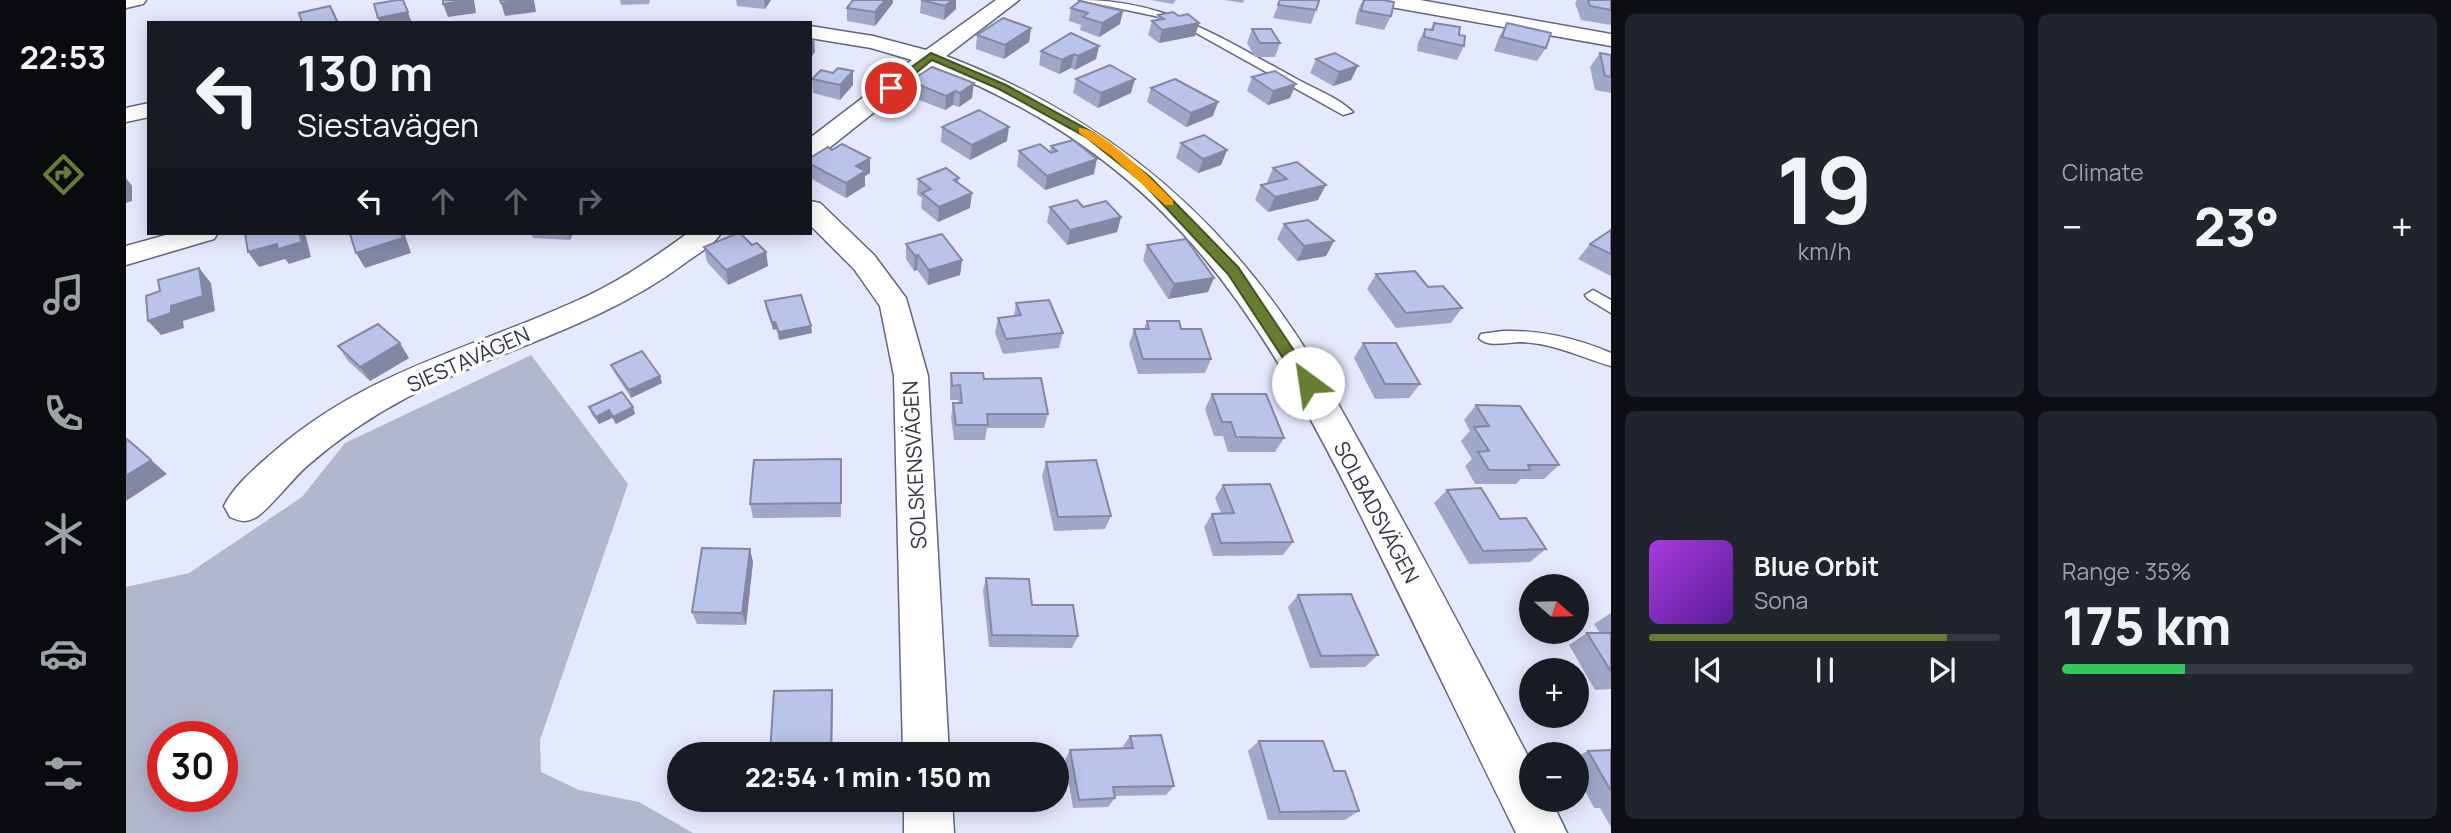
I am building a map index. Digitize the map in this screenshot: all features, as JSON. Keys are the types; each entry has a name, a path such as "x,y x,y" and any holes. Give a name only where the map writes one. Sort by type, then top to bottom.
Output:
{"street":[{"path":"126,2 136,0"},
{"path":"812,149 931,56 1009,0"},
{"path":"1385,0 1611,40"},
{"name":"SOLBADSVÄGEN","path":"812,32 931,56 1002,87 1090,135 1146,179 1233,271 1280,337 1332,426 1542,833"},
{"path":"126,115 147,110"},
{"name":"SOLSKENSVÄGEN","path":"812,211 864,262 895,305 911,376 926,742"},
{"path":"126,256 197,235"},
{"name":"SIESTAVÄGEN","path":"243,506 294,453 342,419 443,366 617,295 704,235"},
{"path":"928,812 929,833"}],"lane":[{"path":"1084,0 1157,13 1184,22 1347,112"},
{"path":"1593,295 1611,308"},
{"path":"1487,338 1530,335 1611,359"}],"shaded area":[{"path":"531,355 628,484 540,740 541,772 579,790 639,802 693,833 126,833 126,587 189,573 302,497 345,443"}],"building":[{"path":"403,0 408,12 378,18 374,4"},
{"path":"443,0 468,0 443,4"},
{"path":"500,0 523,0 501,3"},
{"path":"853,0 885,0 875,12 847,8"},
{"path":"921,0 952,0 945,6"},
{"path":"1280,0 1319,1 1316,10 1278,5"},
{"path":"1364,0 1394,2 1391,16 1361,11"},
{"path":"1588,0 1611,0 1611,10 1590,6"},
{"path":"1080,1 1123,11 1102,23 1083,17 1088,13 1071,8"},
{"path":"330,6 337,21 301,21 299,13"},
{"path":"1173,12 1179,16 1188,14 1199,23 1162,30 1152,21 1164,19 1158,15"},
{"path":"1003,18 1031,28 1005,45 977,35"},
{"path":"1434,23 1460,27 1459,35 1465,36 1464,46 1424,37 1425,29 1433,30"},
{"path":"1507,23 1551,33 1546,48 1502,37"},
{"path":"1252,29 1271,29 1280,43 1260,43"},
{"path":"1071,33 1099,46 1062,60 1041,51"},
{"path":"1335,53 1358,66 1339,72 1316,59"},
{"path":"1600,53 1611,55 1611,77 1605,76"},
{"path":"1110,65 1135,79 1101,93 1076,79"},
{"path":"932,67 974,83 960,93 955,91 946,96 910,81"},
{"path":"838,68 853,71 840,85 812,79 821,70 833,73"},
{"path":"1275,71 1296,84 1273,91 1252,77"},
{"path":"1175,79 1218,102 1191,113 1151,88"},
{"path":"979,110 1009,127 972,145 942,127"},
{"path":"1204,135 1227,150 1203,159 1181,143"},
{"path":"1073,140 1097,159 1047,176 1019,151 1040,144 1051,153 1057,151 1051,146"},
{"path":"842,144 870,158 856,166 865,171 846,183 812,165 812,157 828,147 832,150"},
{"path":"1297,162 1326,185 1275,197 1261,185 1287,179 1273,168"},
{"path":"946,168 959,178 954,180 972,193 939,207 922,193 931,189 918,179"},
{"path":"1077,200 1083,207 1106,201 1121,217 1070,230 1050,207"},
{"path":"1308,220 1334,241 1304,246 1284,224"},
{"path":"1611,230 1611,254 1590,244"},
{"path":"942,234 962,260 929,270 906,244"},
{"path":"245,235 300,235 302,242 278,249 277,244 248,252"},
{"path":"350,235 402,235 403,238 356,253"},
{"path":"733,235 742,235 752,245 757,243 766,252 726,270 704,247"},
{"path":"1186,239 1214,278 1174,284 1147,245"},
{"path":"199,268 203,296 171,306 171,313 148,321 146,296 160,291 158,280"},
{"path":"1415,271 1428,287 1443,286 1462,308 1406,313 1376,274"},
{"path":"801,295 811,326 779,332 775,322 772,322 765,301"},
{"path":"1049,300 1063,333 1006,339 998,318 1021,315 1016,303"},
{"path":"1147,321 1179,321 1181,329 1201,329 1211,359 1143,359 1134,329 1149,329"},
{"path":"378,324 400,343 360,367 338,346"},
{"path":"1363,343 1396,343 1420,384 1385,384"},
{"path":"642,351 660,376 629,390 611,365"},
{"path":"951,373 983,373 984,379 1041,378 1048,414 987,414 988,425 956,425 953,403 962,403 960,385 952,386"},
{"path":"622,392 633,407 613,417 609,410 596,417 589,407"},
{"path":"1212,394 1266,394 1284,438 1236,437 1231,422 1222,422"},
{"path":"1476,405 1520,406 1559,465 1528,465 1530,470 1489,470 1478,452 1489,451 1474,427 1489,426"},
{"path":"126,440 151,460 126,476"},
{"path":"841,459 841,503 750,504 754,460"},
{"path":"1096,460 1111,516 1058,517 1046,462"},
{"path":"1270,484 1293,542 1221,543 1212,514 1234,513 1223,485"},
{"path":"1481,488 1500,519 1526,518 1546,549 1483,551 1447,490"},
{"path":"702,548 750,549 742,613 692,612"},
{"path":"986,578 1029,579 1032,605 1073,605 1078,636 992,635"},
{"path":"1351,594 1378,655 1321,656 1298,595"},
{"path":"1589,633 1611,633 1611,672 1589,636"},
{"path":"832,690 831,742 771,742 774,691"},
{"path":"1161,735 1174,786 1113,787 1115,798 1079,800 1070,750 1133,748 1130,736"},
{"path":"1259,741 1323,741 1334,771 1345,771 1359,811 1280,812"},
{"path":"1611,750 1611,791 1589,753"}],"slow traffic":[{"path":"1083,131 1115,153 1169,203"}],"route":[{"path":"891,88 931,56 1002,87 1090,135 1146,179 1233,271 1280,337 1308,383"}]}
